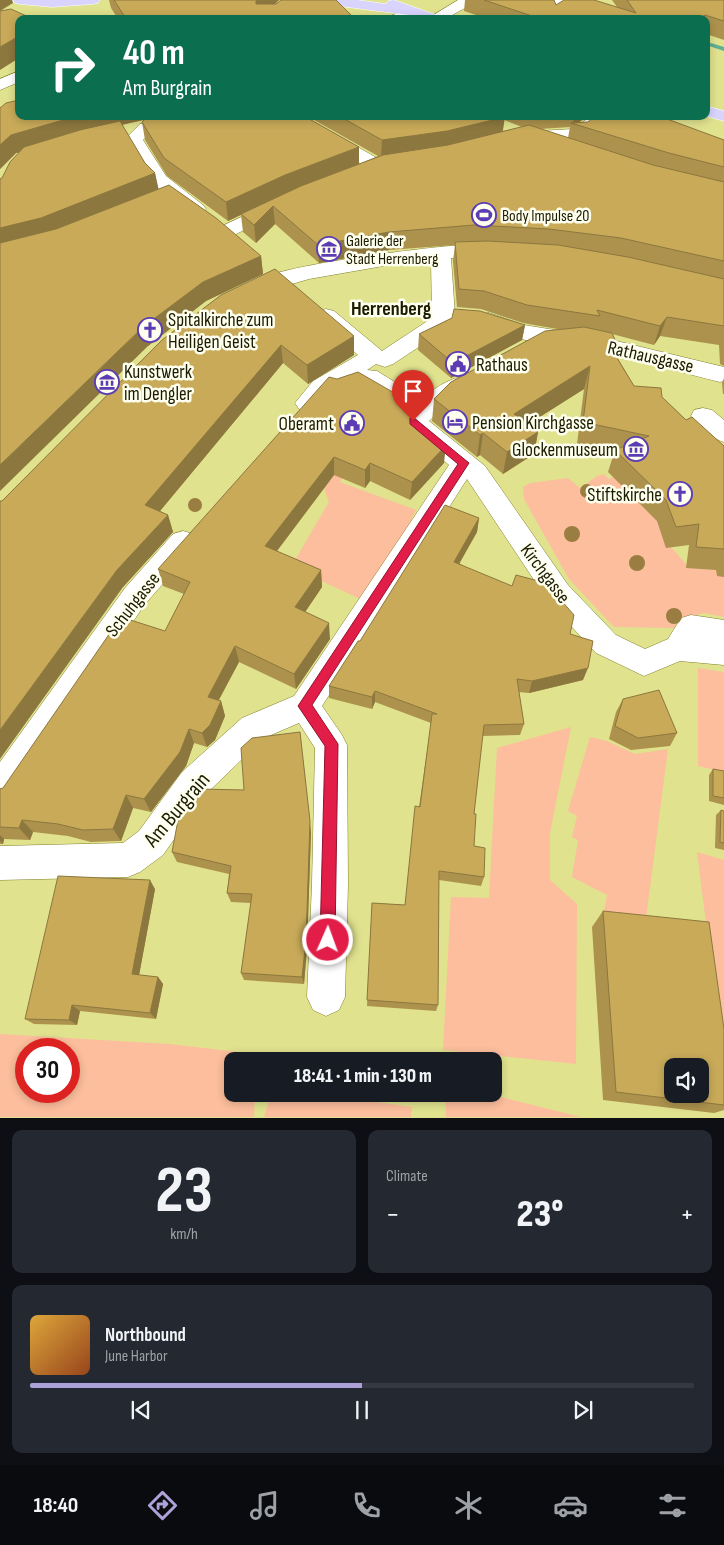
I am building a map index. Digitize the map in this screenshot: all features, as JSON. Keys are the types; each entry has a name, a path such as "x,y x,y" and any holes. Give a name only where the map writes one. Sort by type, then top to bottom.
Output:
{"main road":[{"path":"49,5 94,0"},
{"path":"18,3 49,5 103,0"},
{"path":"324,0 403,15"},
{"path":"382,0 403,15"},
{"path":"710,112 724,116"}],"street":[{"path":"324,0 348,0"},
{"path":"441,15 469,0"},
{"path":"530,0 570,4"},
{"path":"297,120 378,166"},
{"path":"581,153 515,135 577,134 596,120"},
{"path":"116,135 149,123"},
{"path":"149,123 134,139 159,180 175,194 235,237 294,199"},
{"path":"354,175 378,166 398,163"},
{"path":"156,202 175,194"},
{"path":"231,299 271,280 388,258 472,252 508,253"},
{"path":"265,263 373,356 386,359 441,322 459,316 441,254"},
{"name":"Rathausgasse","path":"459,316 499,323 520,332 604,344 614,349 720,374"},
{"name":"Rathausgasse","path":"516,354 536,345 581,341"},
{"path":"291,420 322,387 373,356"},
{"path":"322,387 332,390 369,378 418,416 440,397 482,373"},
{"name":"Kirchgasse","path":"418,416 476,473 558,593 606,644 644,663 678,648 724,652"},
{"path":"703,416 724,433"},
{"path":"326,996 330,884 331,744 305,706 464,463"},
{"name":"Schuhgasse","path":"0,789 135,596 199,524"},
{"path":"678,648 691,627 724,632"},
{"name":"Am Burgrain","path":"0,863 128,860 152,843 194,783 254,728 305,706"}],"shaded area":[{"path":"314,462 352,464 340,482 416,510 369,603 291,567 329,502"},
{"path":"604,474 609,479 616,475 631,489 627,492 629,495 634,492 647,504 643,507 646,510 651,508 671,547 686,564 703,558 724,577 724,617 704,613 688,617 674,628 614,627 569,579 524,499 523,487 530,483 568,478 580,488 597,476"},
{"path":"698,668 724,672 724,772 698,766"},
{"path":"571,727 550,833 550,880 577,904 576,1064 502,1056 502,1052 443,1050 451,897 489,898 497,748"},
{"path":"590,737 607,741 635,754 668,749 645,926 602,923 607,895 572,877 578,840 572,837 577,816 568,811"},
{"path":"697,852 724,860 724,1066"},
{"path":"0,1034 68,1038 15,1038 15,1103 80,1103 80,1039 169,1044 239,1052 224,1052 224,1102 255,1102 254,1117 0,1117"},
{"path":"502,1097 581,1117 446,1117 445,1102 502,1102"},
{"path":"269,1102 377,1102 412,1107 411,1117 264,1117"}],"building":[{"path":"114,0 258,0 256,4 276,4 281,0 336,0 351,15 124,15"},
{"path":"484,0 554,0 556,5 564,0 594,0 636,13 627,0 724,0 724,21 710,15 529,15"},
{"path":"11,9 24,15 15,15 15,38 0,47 0,11"},
{"path":"15,101 15,120 63,120 11,135 0,145 0,108 6,103"},
{"path":"144,120 311,120 359,147 285,175 226,202 164,158 142,122"},
{"path":"346,120 493,120 447,131 382,140"},
{"path":"590,120 670,120 724,140 724,167 669,153 571,123 588,122"},
{"path":"120,121 145,163 155,173 41,218 0,228 0,179 10,162 24,147 80,130"},
{"path":"529,125 653,165 724,182 724,261 621,238 549,229 474,225 389,232 318,245 273,206 254,225 241,214 301,186 383,155 448,145"},
{"path":"169,185 216,218 261,256 203,282 143,327 0,465 0,243 56,229"},
{"path":"488,241 558,245 628,257 724,279 724,326 667,317 660,326 597,310 600,316 527,305 484,291 459,289 455,242"},
{"path":"275,269 354,336 307,365 281,345 145,505 168,515 117,570 0,730 0,501 162,340 221,295"},
{"path":"454,309 480,311 525,325 453,363 419,334 452,318"},
{"path":"584,327 612,333 616,342 608,343 634,386 661,388 662,397 686,420 692,417 724,446 724,549 696,547 699,524 676,527 666,500 615,450 649,436 583,422 590,366 514,414 538,432 507,452 483,433 480,435 434,399 451,382 545,331"},
{"path":"358,372 403,398 400,404 404,410 446,445 412,482 370,463 365,470 334,457 265,546 321,570 295,607 329,623 294,674 235,646 208,697 221,701 210,725 202,733 189,729 180,752 144,799 126,795 113,829 83,830 58,824 22,820 19,828 0,827 0,789 3,788 121,617 165,631 190,582 158,569 329,377 337,379"},
{"path":"445,505 479,518 454,562 512,586 516,575 546,583 574,615 570,634 593,641 588,668 532,681 517,679 524,724 484,725 474,814 476,814 474,846 485,848 484,877 439,871 438,1005 367,1000 372,903 405,905 415,806 420,807 432,714 437,714 375,691 372,697 329,686 358,641 360,641"},
{"path":"659,690 677,733 638,738 615,726 623,699"},
{"path":"300,732 310,821 306,940 302,977 241,973 252,894 227,893 231,866 172,852 178,820 200,789 244,790 241,748 252,738"},
{"path":"713,769 724,771 724,798 713,796"},
{"path":"721,810 724,811 724,843 720,842"},
{"path":"58,876 150,880 132,974 158,977 150,1013 72,1005 69,1020 25,1019"},
{"path":"603,911 709,922 724,1029 724,1105 707,1103 709,1103 709,1058 664,1058 664,1098 616,1092"}],"waterway":[{"path":"711,45 724,49"}],"place":[{"name":"Body Impulse 20","path":"484,215"},
{"name":"Galerie der Stadt Herrenberg","path":"329,249"},
{"name":"Spitalkirche zum Heiligen Geist","path":"150,330"},
{"name":"Rathaus","path":"458,364"},
{"name":"Kunstwerk im Dengler","path":"107,382"},
{"name":"Pension Kirchgasse","path":"455,422"},
{"name":"Oberamt","path":"352,423"},
{"name":"Glockenmuseum","path":"636,449"},
{"name":"Stiftskirche","path":"680,494"}],"district":[{"name":"Herrenberg","path":"391,308"}],"route":[{"path":"328,940 331,744 305,706 464,463 413,421"}]}
